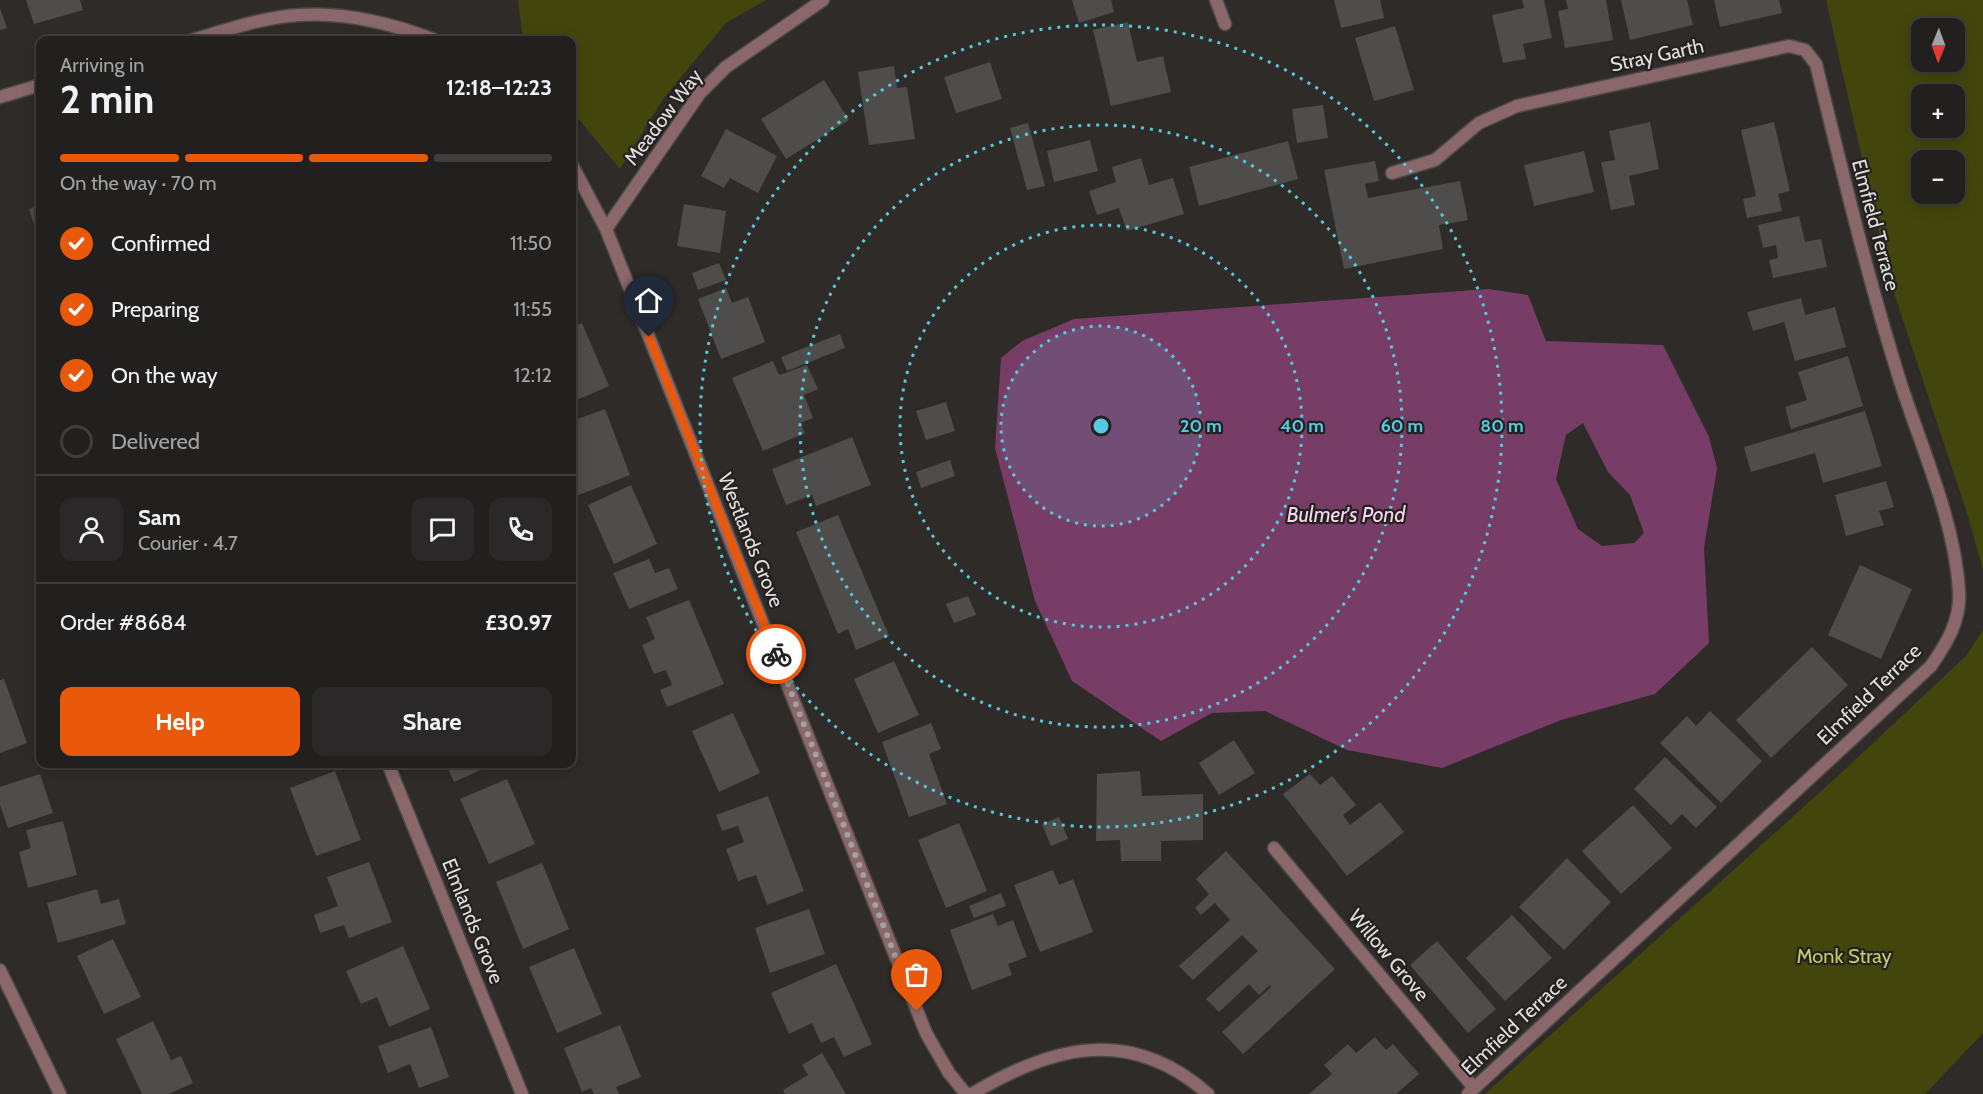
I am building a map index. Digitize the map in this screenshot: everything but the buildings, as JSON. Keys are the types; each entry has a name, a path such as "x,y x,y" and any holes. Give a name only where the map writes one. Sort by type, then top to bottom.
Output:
{"street":[{"name":"Meadow Way","path":"606,229 700,93 726,67 823,0"},
{"path":"1216,0 1225,24"},
{"path":"206,36 248,24 299,15 343,16 386,24 423,36"},
{"name":"Stray Garth","path":"1392,173 1435,160 1479,123 1516,106 1789,46 1805,50"},
{"name":"Elmfield Terrace","path":"1471,1091 1931,666 1948,641 1957,615 1959,593 1956,566 1945,518 1863,260 1816,64 1805,50"},
{"path":"0,97 36,86"},
{"name":"Westlands Grove","path":"576,173 606,229 926,1033 949,1073 966,1094"},
{"name":"Elmlands Grove","path":"389,768 522,1094"},
{"name":"Willow Grove","path":"1274,848 1471,1091"},
{"path":"0,970 60,1094"},
{"path":"972,1094 1011,1071 1036,1061 1068,1053 1102,1050 1159,1061 1185,1074 1208,1094"}],"green space":[{"path":"518,0 766,0 726,23 663,99 620,169 576,116 576,36 522,36"},
{"path":"1826,0 1983,0 1983,570 1967,513 1890,281"},
{"name":"Monk Stray","path":"1983,630 1983,1033 1925,1094 1485,1094 1839,775 1966,656"}],"water":[{"name":"Bulmer's Pond","path":"1489,289 1528,295 1546,341 1663,345 1709,437 1717,468 1704,548 1709,643 1655,694 1561,720 1442,768 1347,750 1265,711 1212,713 1161,741 1072,681 1035,601 995,448 1001,358 1022,341 1074,319","holes":["1583,423 1608,472 1630,495 1644,533 1634,543 1602,546 1578,529 1556,479 1566,435"]}],"way so far":[{"path":"776,654 917,1011"}],"route":[{"path":"649,337 776,654"}]}
